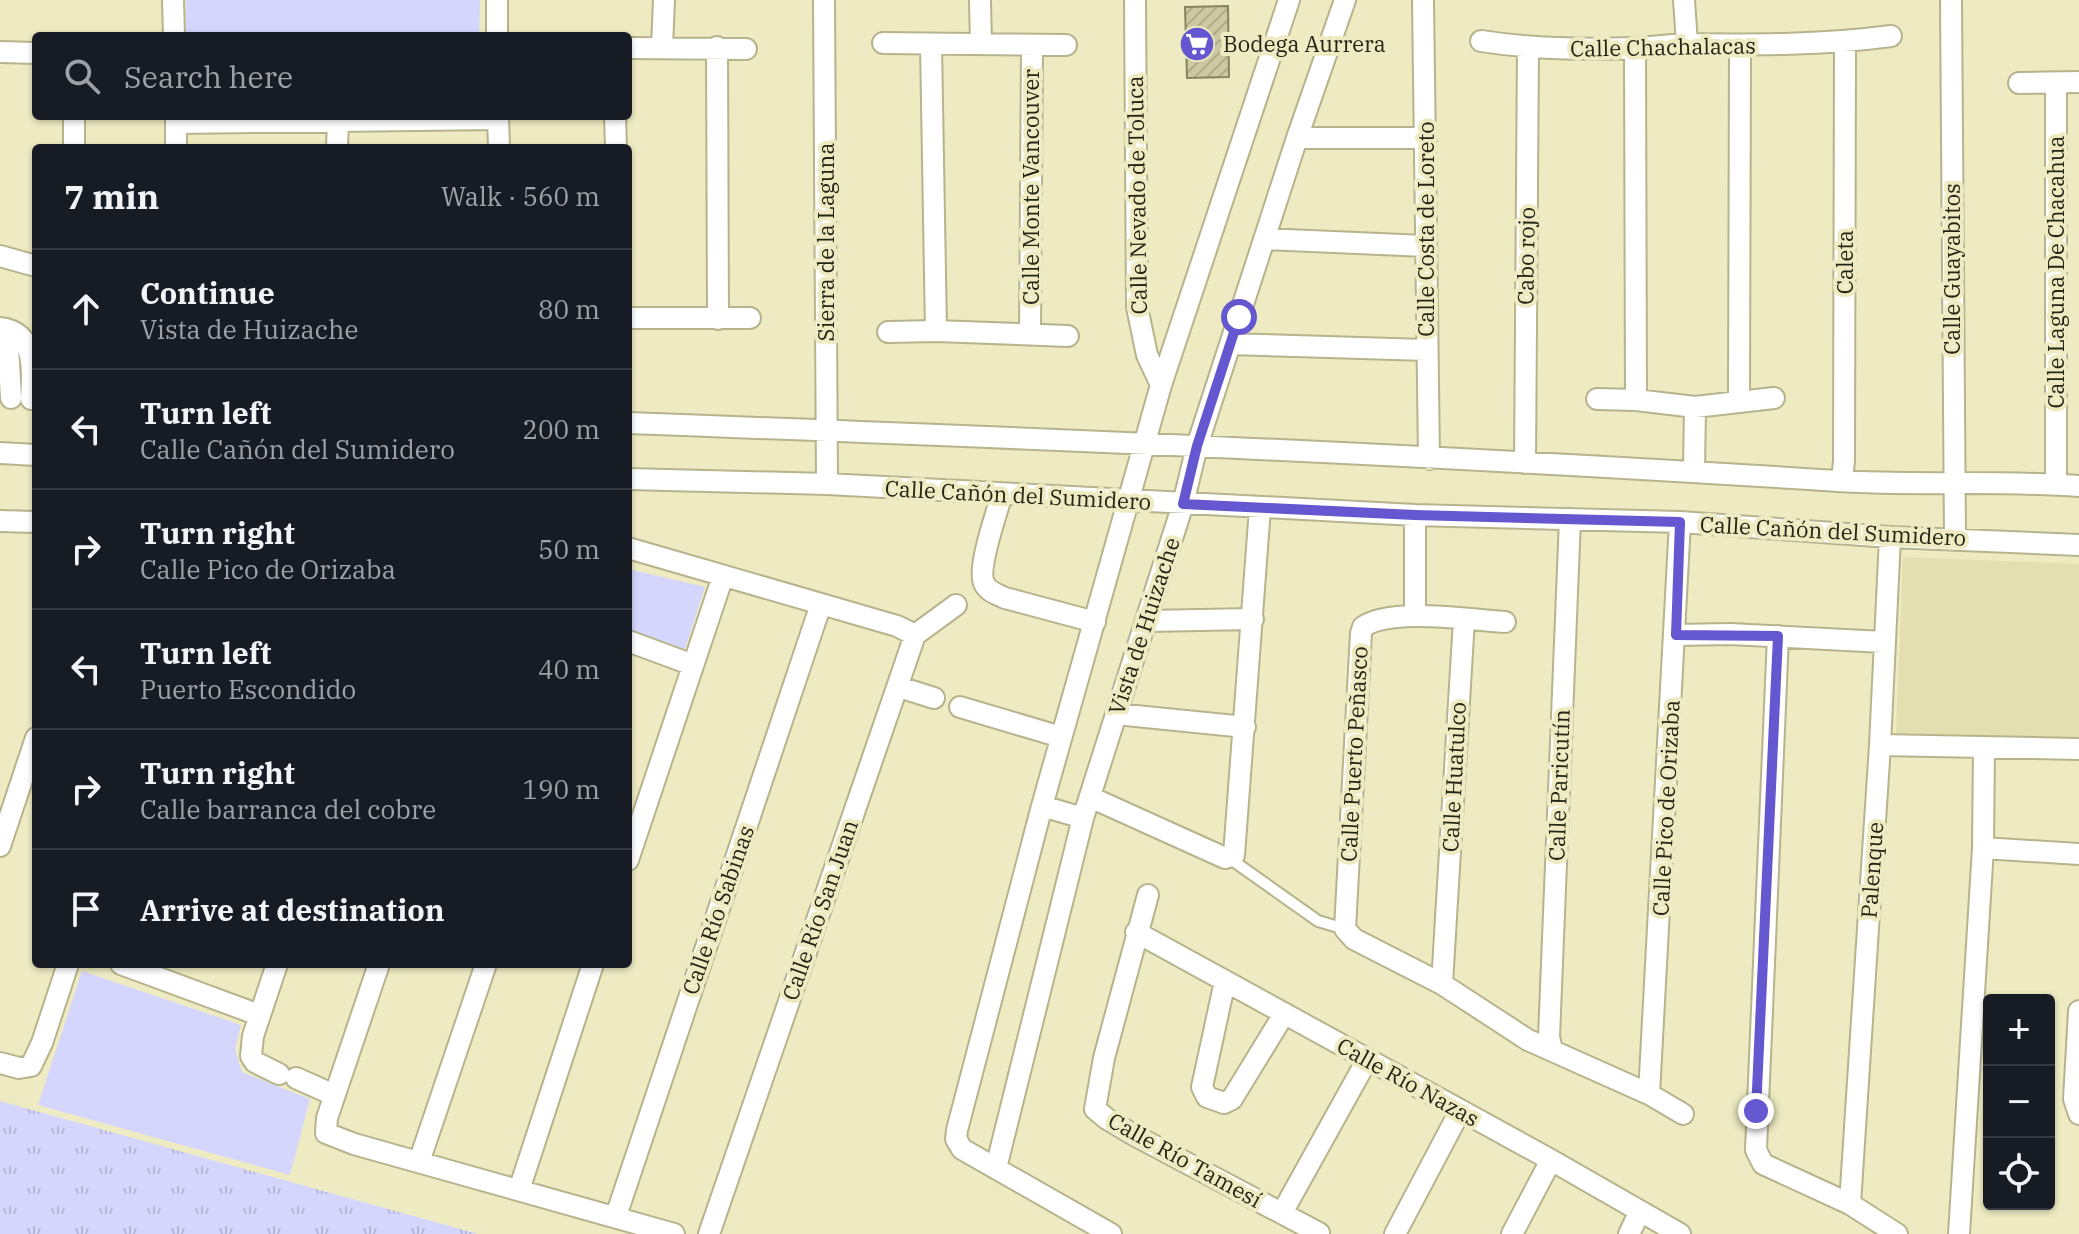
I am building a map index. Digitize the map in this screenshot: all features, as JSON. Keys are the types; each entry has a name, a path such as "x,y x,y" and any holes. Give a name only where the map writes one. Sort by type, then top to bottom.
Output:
{"street":[{"path":"173,0 174,32"},
{"path":"497,0 497,32"},
{"path":"662,47 664,0"},
{"name":"Sierra de la Laguna","path":"824,0 827,484"},
{"path":"980,0 981,44"},
{"name":"Calle Nevado de Toluca","path":"1135,0 1137,307 1147,355 1161,385"},
{"name":"Vista de Huizache","path":"1289,0 1161,385 1042,806 956,1139 962,1149 996,1168 1083,818 1183,504 1197,446 1345,0"},
{"name":"Calle Costa de Loreto","path":"1423,0 1429,459"},
{"path":"1684,0 1687,44"},
{"name":"Calle Guayabitos","path":"1951,0 1955,538"},
{"name":"Calle Chachalacas","path":"1481,41 1528,48 1635,48 1687,44 1740,46 1845,42 1891,36"},
{"name":"Caleta","path":"1842,481 1845,42"},
{"path":"883,43 1066,45"},
{"path":"931,45 936,331"},
{"name":"Calle Monte Vancouver","path":"888,332 1030,333 1032,45"},
{"path":"1739,402 1740,46"},
{"path":"717,47 718,319"},
{"path":"632,48 746,49"},
{"name":"Cabo rojo","path":"1525,463 1528,48"},
{"path":"1635,48 1636,400"},
{"path":"0,52 32,53"},
{"path":"2019,83 2079,82"},
{"name":"Calle Laguna De Chacahua","path":"2056,83 2056,484"},
{"path":"74,120 74,144"},
{"path":"176,144 176,120 338,120 337,144"},
{"path":"498,120 499,144"},
{"path":"615,120 616,144"},
{"path":"1297,138 1426,138"},
{"path":"1264,239 1426,246"},
{"path":"0,256 32,265"},
{"path":"632,318 750,318"},
{"path":"4,328 21,336 27,343 32,369"},
{"path":"1030,333 1068,336"},
{"path":"1230,344 1426,350"},
{"path":"20,398 32,376"},
{"path":"1597,399 1695,407 1774,398"},
{"path":"1694,470 1695,407"},
{"path":"632,423 1197,446 1694,470 1842,481 2079,486"},
{"path":"0,453 32,455"},
{"name":"Calle Cañón del Sumidero","path":"632,479 827,484 1415,515 1680,522 1890,537 2079,545"},
{"path":"1002,494 983,567 983,578 991,592 1095,622"},
{"path":"1090,797 1231,856 1245,727 1260,508"},
{"path":"1415,515 1415,615 1505,622"},
{"name":"Calle Paricutín","path":"1552,1050 1549,1037 1570,519"},
{"path":"1,523 32,522"},
{"name":"Calle Pico de Orizaba","path":"1649,1094 1680,522"},
{"name":"Palenque","path":"1850,1204 1880,745 1890,537"},
{"path":"632,549 897,626 915,635 956,605"},
{"path":"632,848 723,576"},
{"name":"Calle Río Sabinas","path":"616,1216 821,604"},
{"name":"Calle Puerto Peñasco","path":"1347,932 1361,633 1363,627 1377,620 1415,615"},
{"path":"1146,621 1253,619"},
{"name":"Calle Huatulco","path":"1442,984 1464,619"},
{"name":"Calle Río San Juan","path":"709,1234 915,635"},
{"path":"1676,635 1778,636 1884,642"},
{"path":"1778,636 1755,1143 1758,1159 1850,1204 1897,1234"},
{"path":"632,642 693,665"},
{"path":"899,687 934,698"},
{"path":"960,707 1061,737"},
{"path":"1116,714 1245,727"},
{"path":"1880,745 2079,749"},
{"path":"1959,1234 1983,848 1984,747"},
{"path":"0,846 32,750"},
{"path":"1042,806 1083,818"},
{"path":"1983,848 2079,854"},
{"path":"1136,932 1148,895"},
{"name":"Calle Río Nazas","path":"1136,932 1680,1234"},
{"name":"Calle Río Tamesí","path":"1136,932 1104,1058 1095,1109 1117,1125 1282,1213 1367,1060"},
{"path":"1347,932 1442,984 1528,1040 1649,1094 1683,1114"},
{"path":"0,1063 19,1068 31,1066 42,1043 67,968"},
{"path":"149,968 170,971 259,1015"},
{"path":"276,968 253,1036 251,1056 255,1062 334,1095"},
{"path":"378,968 334,1095 326,1133 354,1144 674,1234"},
{"path":"419,1162 485,968"},
{"path":"519,1190 592,968"},
{"path":"1225,981 1202,1087 1207,1097 1224,1103 1232,1099 1284,1014"},
{"path":"2079,1011 2074,1099 2079,1114"},
{"path":"1395,1234 1460,1111"},
{"path":"1512,1234 1551,1160"},
{"path":"996,1168 1111,1234"},
{"path":"1629,1234 1640,1211"},
{"path":"1282,1213 1319,1233"}],"lane":[{"path":"1231,856 1318,921 1347,932"}],"shaded area":[{"path":"1903,557 2079,564 2079,738 1896,733"}],"green space":[{"path":"186,0 480,0 479,32 186,32"},
{"path":"632,570 705,587 685,649 632,630"},
{"path":"82,971 241,1025 235,1049 242,1072 310,1099 290,1175 38,1105"},
{"path":"0,1101 478,1234 0,1234"}],"building":[{"path":"1228,6 1229,77 1187,78 1185,7"}],"place":[{"name":"Bodega Aurrera","path":"1197,44"}],"route":[{"path":"1239,317 1197,446 1183,504 1415,515 1680,522 1676,635 1778,636 1756,1111"}]}
